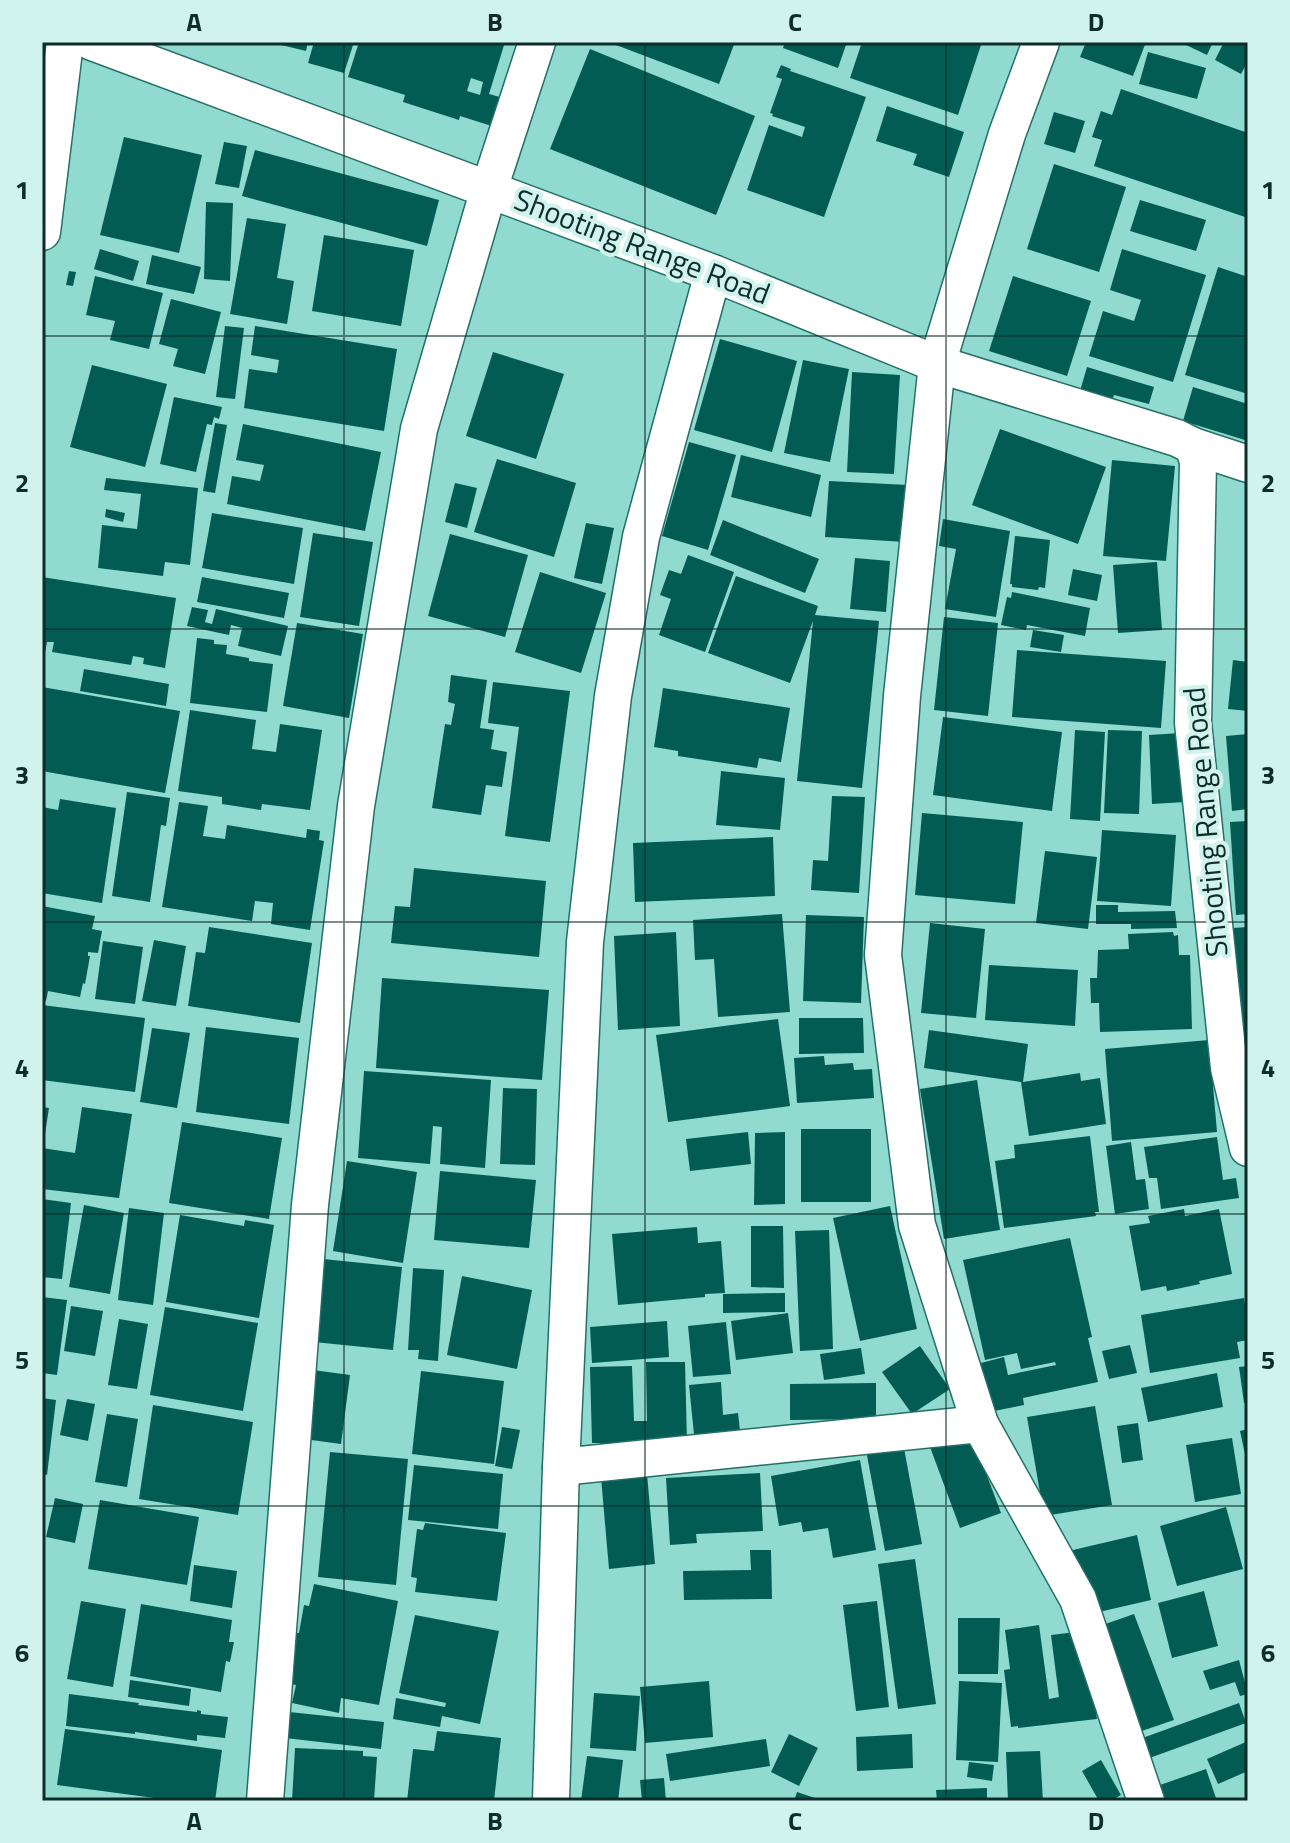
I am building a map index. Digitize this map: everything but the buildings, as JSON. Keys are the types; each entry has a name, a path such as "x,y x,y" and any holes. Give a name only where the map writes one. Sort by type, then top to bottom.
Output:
{"street":[{"path":"42,232 65,42"},
{"name":"Shooting Range Road","path":"92,42 713,273 937,364 1177,438 1248,464"},
{"path":"265,1801 310,1205 356,806 419,429 489,189 537,42"},
{"path":"1041,42 1007,134 937,364 902,696 883,955 917,1225 980,1424 1078,1599 1146,1801"},
{"path":"551,1801 561,1467 585,942 613,696 641,537 713,273"},
{"name":"Shooting Range Road","path":"1193,446 1198,461 1193,723 1248,1148"},
{"path":"561,1467 980,1424"}]}
